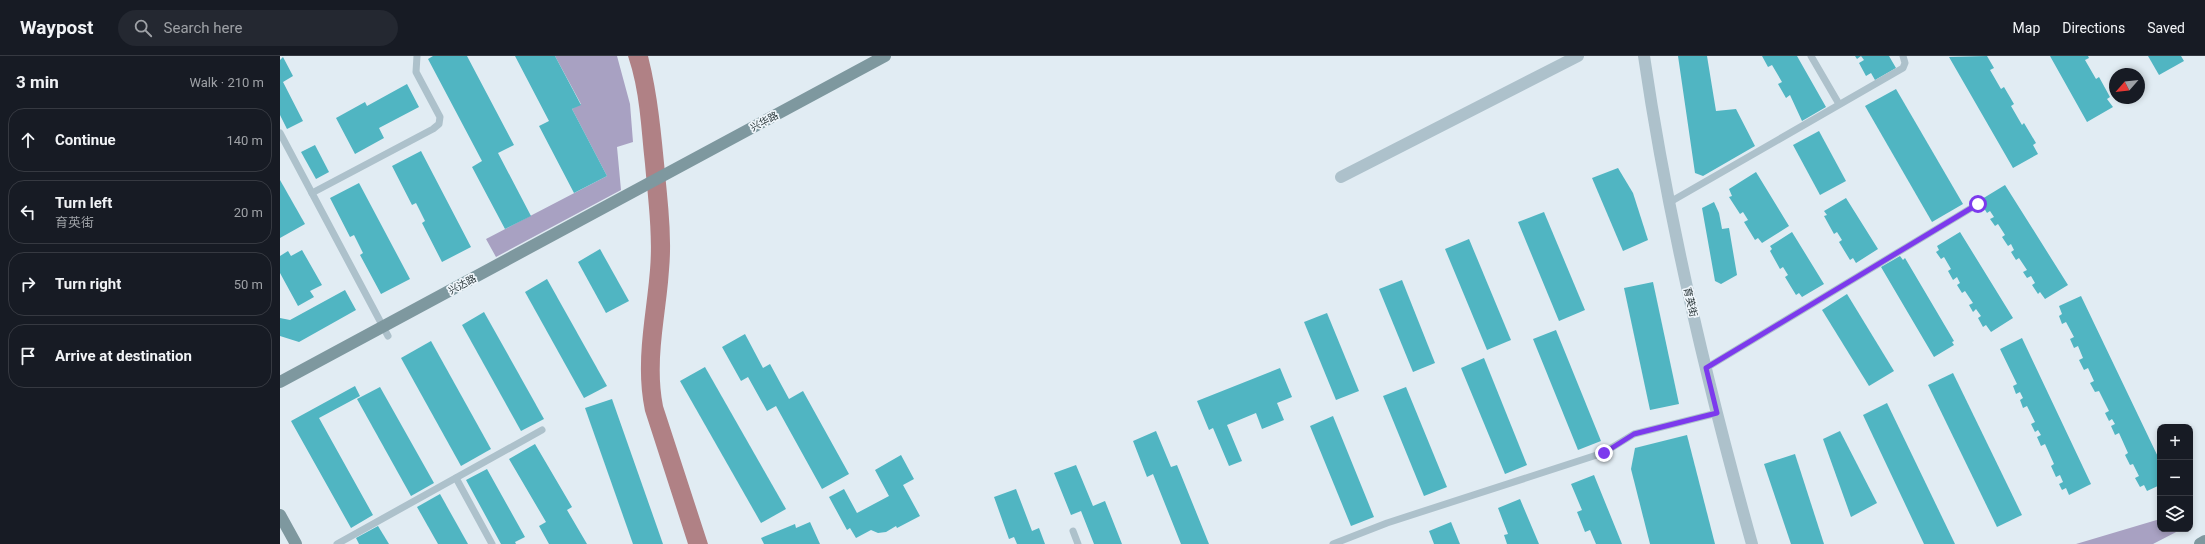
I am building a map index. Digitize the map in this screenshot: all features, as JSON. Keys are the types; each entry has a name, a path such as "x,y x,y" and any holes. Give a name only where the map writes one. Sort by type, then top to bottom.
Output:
{"street":[{"name":"兴华路","path":"643,186 885,56"},
{"path":"1341,177 1578,56"},
{"name":"育英街","path":"1644,56 1654,124 1706,368 1752,544"},
{"name":"兴达路","path":"280,382 386,331 643,186"},
{"path":"280,515 296,544"},
{"path":"2200,544 2205,541"}],"lane":[{"path":"312,193 433,129 439,124 440,117 416,72 417,56"},
{"path":"1811,56 1839,104"},
{"path":"1670,202 1903,68 1905,63 1903,56"},
{"path":"280,133 386,331"},
{"path":"1706,368 1978,204"},
{"path":"1333,544 1387,523 1604,453 1634,434 1717,413"},
{"path":"337,544 542,430"},
{"path":"456,478 492,544"},
{"path":"1073,531 1078,544"}],"shaded area":[{"path":"555,56 617,56 630,104 633,142 617,147 621,190 496,257 486,239 607,176 572,109 581,104"},
{"path":"628,56 648,56 657,100 664,158 670,234 670,258 660,355 663,406 708,544 688,544 645,411 642,393 641,358 650,270 651,230 640,109"},
{"path":"2157,520 2157,532 2176,532 2153,544 2076,544"}],"building":[{"path":"433,56 467,56 514,145 498,153 531,216 505,229 472,167 482,161 428,59"},
{"path":"515,56 555,56 581,105 572,109 607,176 574,193 539,126 549,121"},
{"path":"1678,56 1707,56 1716,111 1736,109 1755,146 1703,176 1695,173"},
{"path":"1762,56 1797,56 1826,107 1802,121 1790,95 1786,98 1778,84 1782,82 1772,65 1768,67"},
{"path":"1861,56 1889,56 1896,68 1875,80 1871,73 1866,76 1859,63 1864,60"},
{"path":"1987,56 1994,68 1990,70 2001,89 2004,87 2014,104 2011,106 2022,125 2024,123 2036,143 2033,145 2038,154 2013,168 1949,57"},
{"path":"2050,56 2088,56 2089,58 2085,60 2096,79 2099,77 2109,95 2107,99 2109,104 2113,107 2087,122"},
{"path":"2148,56 2181,56 2184,61 2159,75"},
{"path":"283,57 293,76 283,82 303,121 287,129 280,115 280,60"},
{"path":"407,84 419,107 379,128 384,138 355,154 336,118 365,102 367,106"},
{"path":"1896,89 1963,204 1932,222 1865,106"},
{"path":"1819,131 1846,181 1820,195 1793,145"},
{"path":"315,145 329,172 316,179 301,152"},
{"path":"421,151 471,247 442,262 422,223 425,221 416,203 412,205 392,166"},
{"path":"1618,168 1633,193 1648,240 1623,251 1592,178"},
{"path":"1756,172 1789,226 1762,243 1758,238 1755,240 1744,222 1748,220 1743,212 1740,214 1729,197 1732,196 1729,189"},
{"path":"280,180 305,224 280,238"},
{"path":"359,183 410,279 381,294 360,255 363,253 354,235 350,237 330,198"},
{"path":"2005,185 2068,285 2045,299 2040,292 2038,294 2032,285 2035,283 2031,276 2027,278 2023,272 2027,270 2019,258 2016,260 2011,252 2014,250 2011,244 2008,246 2002,237 2005,235 1998,224 1995,226 1990,219 1994,217 1990,211 1987,213 1982,205 1985,203 1982,199"},
{"path":"1846,198 1878,249 1856,263 1853,258 1850,260 1839,242 1842,240 1837,232 1834,234 1824,216 1827,215 1824,211"},
{"path":"1714,202 1719,213 1722,229 1729,228 1737,275 1721,284 1715,281 1702,208"},
{"path":"1544,212 1585,310 1559,321 1518,222"},
{"path":"1792,232 1824,284 1802,297 1799,293 1796,295 1785,277 1788,275 1783,267 1780,269 1770,251 1772,249 1770,246"},
{"path":"1960,232 2013,318 1991,332 1986,325 1983,327 1978,318 1981,316 1976,309 1973,312 1969,305 1973,303 1965,291 1962,293 1957,285 1960,283 1957,277 1953,280 1948,271 1951,269 1944,257 1941,259 1936,252 1939,250 1937,246"},
{"path":"1469,239 1511,340 1487,350 1445,249"},
{"path":"600,249 629,301 606,313 578,262"},
{"path":"302,250 322,285 310,291 314,297 298,306 280,273 280,256 288,251 291,256"},
{"path":"1900,256 1903,260 1905,258 1954,341 1952,342 1954,345 1934,357 1881,267"},
{"path":"547,279 607,386 584,398 525,292"},
{"path":"1402,280 1435,363 1413,372 1379,289"},
{"path":"1653,282 1679,404 1650,410 1624,288"},
{"path":"345,290 356,310 299,342 280,336 280,318 290,320"},
{"path":"1847,294 1894,371 1869,386 1822,310"},
{"path":"2081,296 2157,455 2157,486 2147,491 2144,485 2140,487 2135,478 2139,476 2133,464 2130,465 2125,455 2128,453 2119,433 2115,435 2111,426 2115,424 2112,419 2109,421 2105,413 2109,411 2099,391 2095,392 2090,383 2094,381 2088,368 2084,370 2079,360 2083,358 2078,346 2074,348 2070,339 2074,337 2066,322 2062,324 2059,316 2062,314 2059,306"},
{"path":"484,312 544,419 521,431 462,325"},
{"path":"1327,313 1359,391 1336,400 1304,322"},
{"path":"1556,330 1601,441 1578,450 1533,339"},
{"path":"745,334 763,368 770,364 789,399 803,391 849,474 822,489 776,406 767,411 748,377 741,381 722,347"},
{"path":"2022,338 2091,484 2069,495 2066,488 2062,490 2059,484 2063,482 2060,475 2056,477 2051,466 2054,464 2045,444 2041,446 2037,437 2041,435 2038,430 2035,432 2031,424 2035,422 2027,406 2023,408 2020,400 2023,398 2020,392 2016,394 2013,386 2017,384 2000,349"},
{"path":"431,341 491,449 461,466 401,358"},
{"path":"1484,358 1527,465 1505,474 1461,368"},
{"path":"705,367 786,509 761,523 680,381"},
{"path":"1280,368 1292,397 1277,403 1284,420 1262,429 1256,413 1227,425 1242,461 1229,466 1213,428 1209,430 1197,401"},
{"path":"1953,373 2022,515 1997,527 1928,385"},
{"path":"355,386 360,396 319,418 373,515 351,528 291,421"},
{"path":"380,387 434,483 411,496 357,399"},
{"path":"1406,387 1447,487 1424,496 1383,396"},
{"path":"612,399 663,544 633,544 585,408"},
{"path":"1887,403 1955,544 1924,544 1863,415"},
{"path":"1333,416 1374,517 1351,526 1310,426"},
{"path":"1156,431 1171,467 1177,465 1209,544 1181,544 1153,474 1147,477 1133,441"},
{"path":"1840,431 1877,503 1851,517 1823,439"},
{"path":"1687,435 1715,544 1650,544 1631,469 1635,448"},
{"path":"535,444 572,507 567,510 587,544 549,544 539,526 546,522 509,459"},
{"path":"1795,454 1824,544 1791,544 1764,464"},
{"path":"901,455 914,479 903,485 920,516 886,532 878,533 871,530 856,538 850,528 847,530 829,497 844,489 857,513 889,496 875,470"},
{"path":"1076,465 1093,506 1105,501 1122,544 1094,544 1081,511 1071,515 1054,473"},
{"path":"487,469 525,537 515,542 516,544 501,544 466,480"},
{"path":"1594,475 1622,544 1596,544 1590,530 1585,532 1577,512 1582,510 1571,484"},
{"path":"1016,489 1032,531 1039,528 1045,544 1017,544 1014,537 1009,539 994,497"},
{"path":"440,494 468,544 438,544 417,507"},
{"path":"1520,499 1539,544 1507,544 1504,535 1508,534 1498,508"},
{"path":"810,522 820,544 764,544 761,538 795,524 796,528"},
{"path":"1451,522 1460,544 1434,544 1429,531"},
{"path":"378,526 389,544 359,544 356,538"}],"route":[{"path":"1604,453 1634,434 1717,413 1706,368 1978,204"}]}
